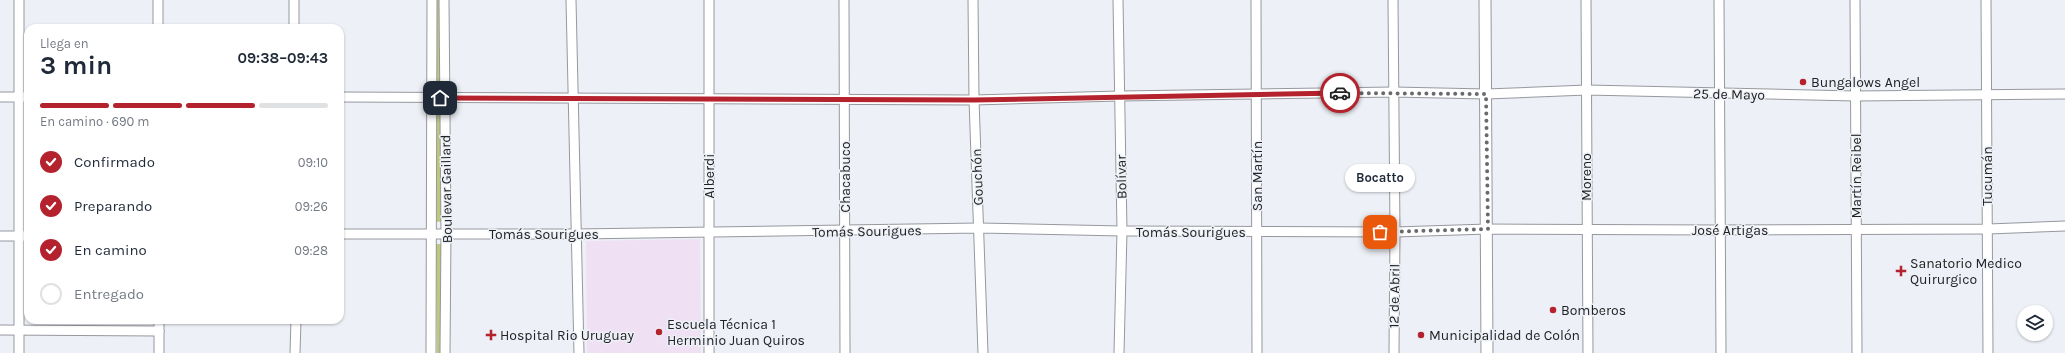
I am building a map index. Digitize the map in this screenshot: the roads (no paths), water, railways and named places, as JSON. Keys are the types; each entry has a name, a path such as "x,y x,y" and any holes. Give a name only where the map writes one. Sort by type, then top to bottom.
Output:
{"main road":[{"path":"1485,0 1488,229 1487,353"}],"street":[{"path":"19,0 24,97 24,236 19,353"},
{"path":"158,0 158,24"},
{"path":"294,0 294,24"},
{"name":"Boulevar Gaillard","path":"432,0 432,353"},
{"name":"Boulevar Gaillard","path":"444,0 446,233 445,353"},
{"path":"571,0 572,98 577,234 578,353"},
{"name":"Alberdi","path":"709,0 709,353"},
{"name":"Chacabuco","path":"844,0 846,353"},
{"name":"Gouchón","path":"973,0 974,100 983,353"},
{"name":"Bolívar","path":"1118,0 1122,231 1119,353"},
{"name":"San Martín","path":"1256,0 1258,94 1256,232 1257,353"},
{"name":"12 de Abril","path":"1393,0 1395,232 1394,353"},
{"name":"Moreno","path":"1586,0 1586,229 1588,353"},
{"path":"1719,0 1721,353"},
{"name":"Martín Reibel","path":"1855,0 1857,353"},
{"name":"Tucumán","path":"1986,0 1988,353"},
{"name":"25 de Mayo","path":"344,97 974,100 1120,96 1394,92 1486,94 1587,90 1856,96 2065,94"},
{"path":"0,97 24,97"},
{"name":"José Artigas","path":"1395,232 1488,229 1988,229 2065,226"},
{"name":"Tomás Sourigues","path":"344,234 845,232 979,228 1122,231 1395,232"},
{"path":"0,236 24,236"},
{"path":"159,324 159,353"},
{"path":"295,353 296,324"},
{"path":"0,330 159,331"}],"place":[{"name":"Bungalows Angel","path":"1803,82"},
{"name":"Bocatto","path":"1380,232"},
{"name":"Sanatorio Medico Quirurgico","path":"1901,271"},
{"name":"Bomberos","path":"1553,310"},
{"name":"Escuela Técnica 1 Herminio Juan Quiros","path":"659,332"},
{"name":"Hospital Rio Uruguay","path":"491,335"},
{"name":"Municipalidad de Colón","path":"1421,335"}]}
